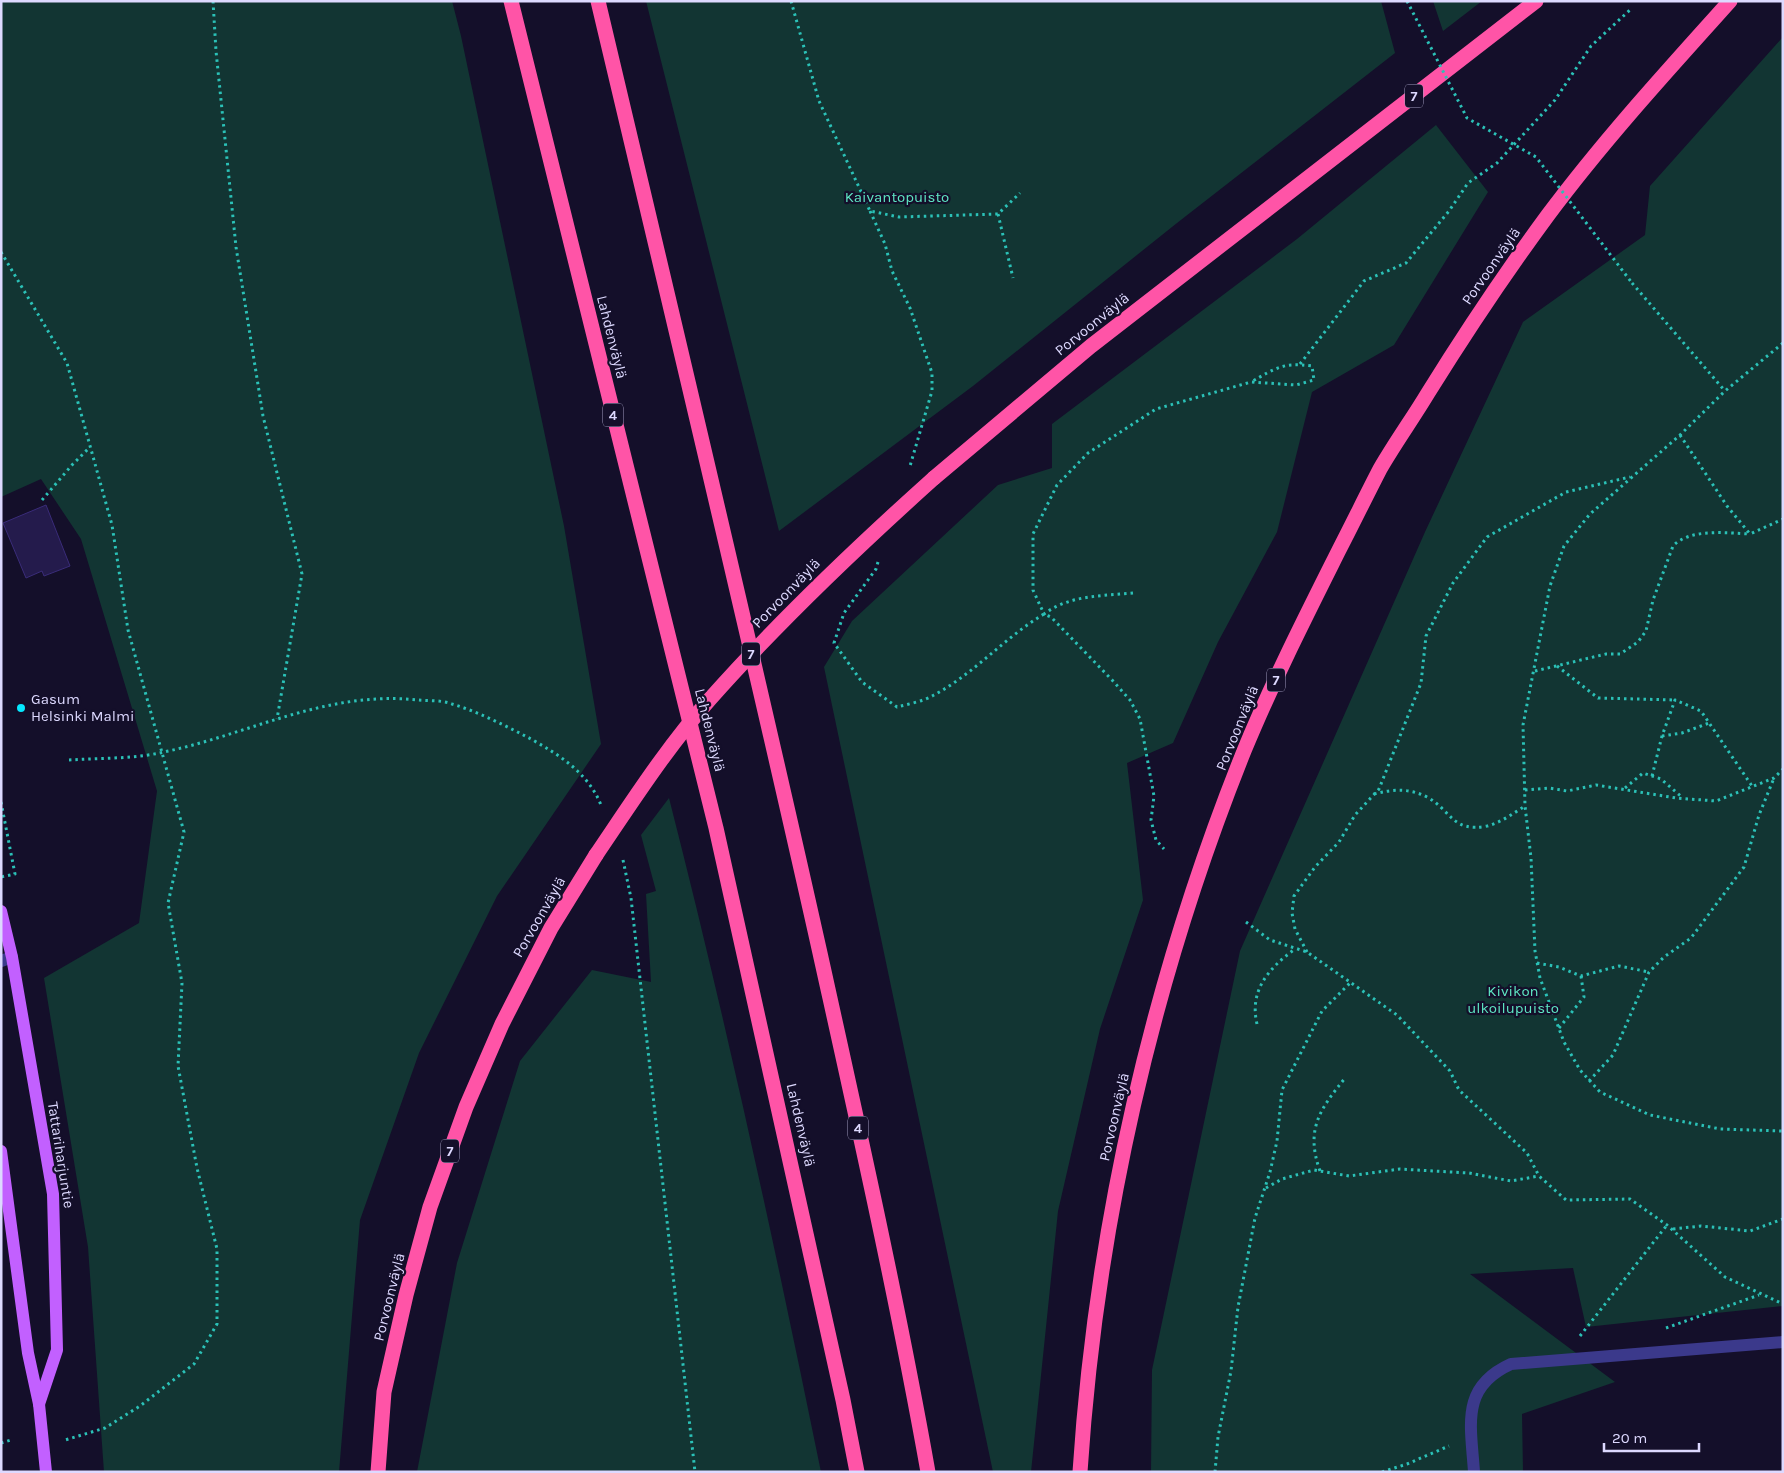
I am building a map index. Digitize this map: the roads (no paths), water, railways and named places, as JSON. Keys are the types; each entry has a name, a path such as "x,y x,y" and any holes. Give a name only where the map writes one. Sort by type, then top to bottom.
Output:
{"highway":[{"name":"Lahdenväylä","path":"511,1 718,838 844,1400 857,1472"},
{"name":"4","path":"598,1 782,785 854,1105 915,1396 928,1472"},
{"name":"Porvoonväylä","path":"378,1472 384,1392 406,1295 430,1207 466,1107 502,1024 551,928 596,855 648,778 708,700 783,620 848,555 934,478 1092,346 1536,1"},
{"name":"Porvoonväylä","path":"1080,1472 1084,1406 1104,1260 1124,1150 1157,1008 1198,882 1244,752 1293,642 1381,468 1463,338 1549,214 1649,91 1730,1"}],"main road":[{"name":"Tattariharjuntie","path":"1,911 7,959 54,1194 58,1350 39,1404"},
{"name":"Tattariharjuntie","path":"1,1151 28,1353 39,1404 46,1472"}],"lane":[{"path":"1474,1472 1471,1408 1476,1394 1485,1381 1497,1370 1511,1364 1783,1342"}],"place":[{"name":"Gasum Helsinki Malmi","path":"21,708"}],"park label":[{"name":"Kaivantopuisto","path":"897,197"},
{"name":"Kivikon ulkoilupuisto","path":"1513,1000"}]}
